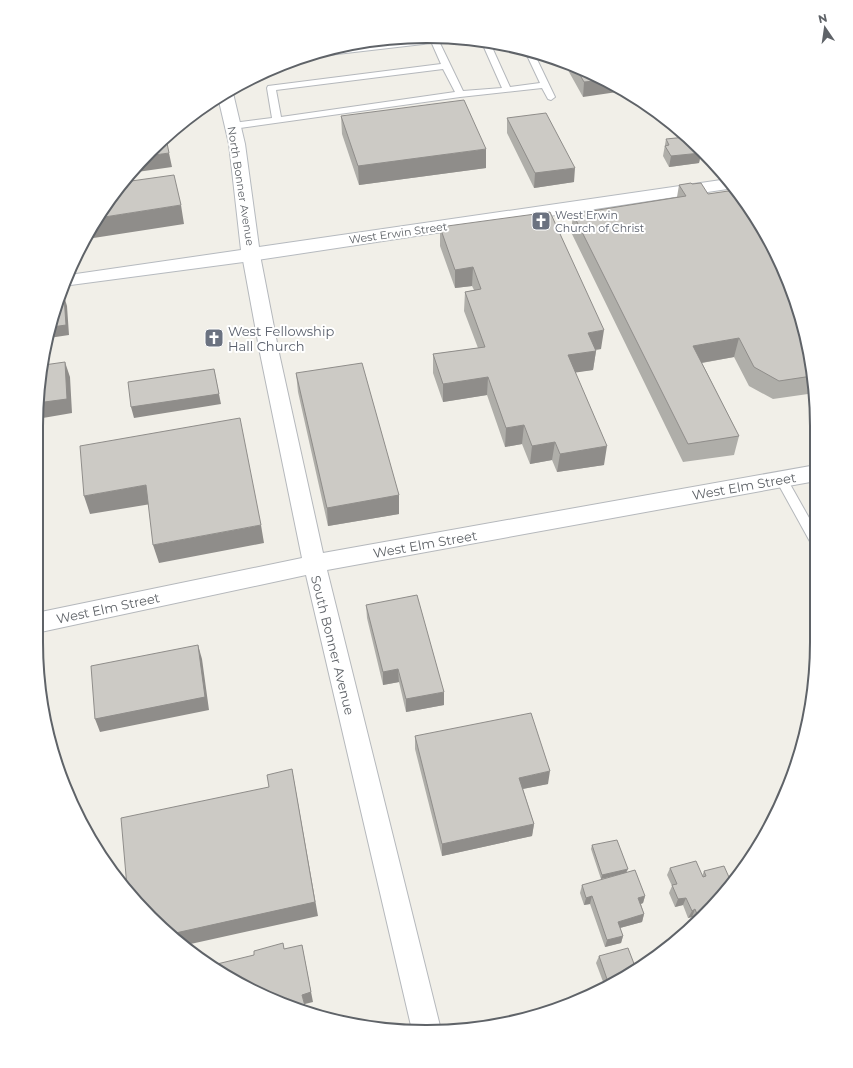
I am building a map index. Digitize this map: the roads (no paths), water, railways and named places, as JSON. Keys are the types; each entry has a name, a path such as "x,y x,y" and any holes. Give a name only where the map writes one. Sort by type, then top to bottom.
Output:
{"street":[{"name":"North Bonner Avenue","path":"227,99 237,144 251,255"},
{"name":"West Erwin Street","path":"72,280 724,185"},
{"name":"South Bonner Avenue","path":"251,255 264,326 314,564 425,1025"},
{"name":"West Elm Street","path":"43,622 314,564 810,474"}],"lane":[{"path":"436,43 460,94"},
{"path":"488,48 506,90"},
{"path":"532,58 551,97"},
{"path":"277,120 271,88 446,66"},
{"path":"233,126 460,94 545,85"},
{"path":"782,480 810,531"}],"place":[{"name":"West Erwin Church of Christ","path":"541,221"},
{"name":"West Fellowship Hall Church","path":"214,338"}]}
